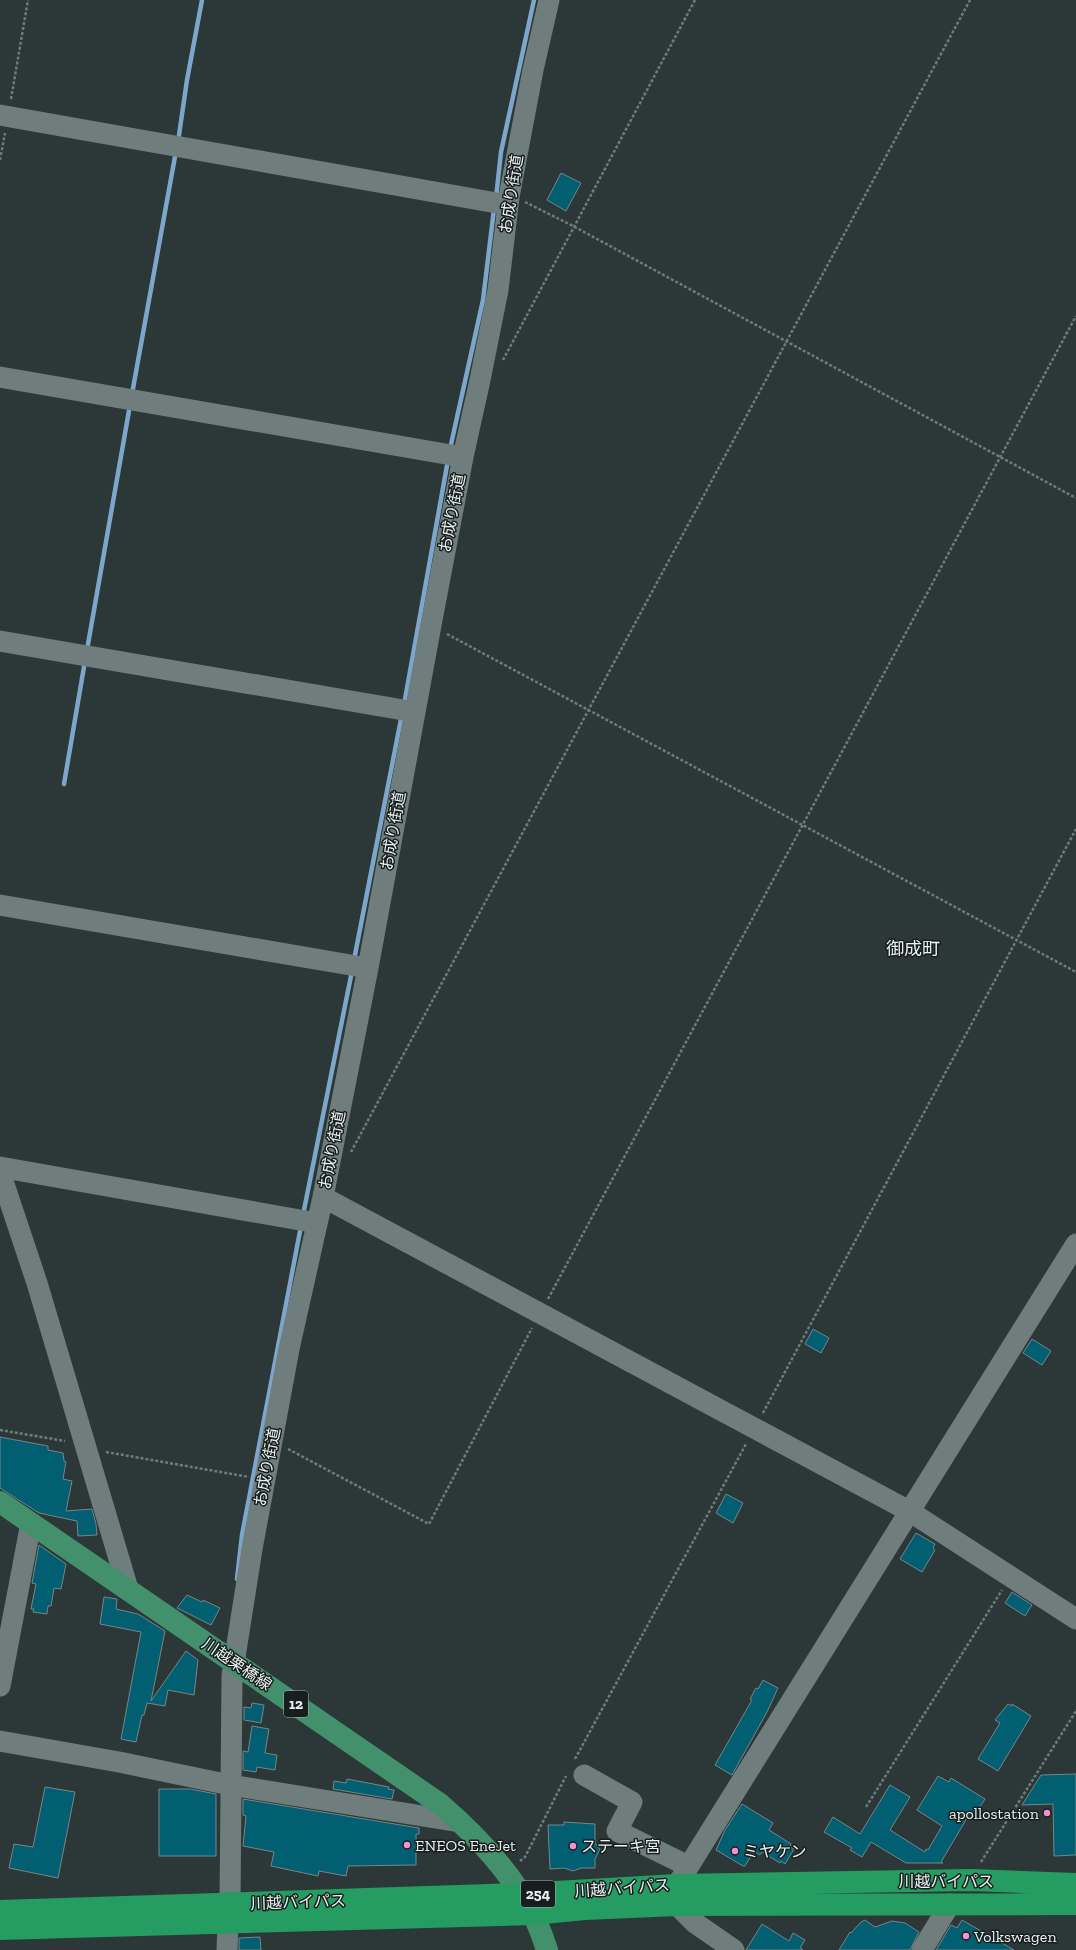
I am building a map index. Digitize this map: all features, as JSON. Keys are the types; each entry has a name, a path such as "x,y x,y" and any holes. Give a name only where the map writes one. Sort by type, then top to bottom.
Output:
{"highway":[{"name":"川越バイパス","path":"0,1911 533,1914 585,1909 677,1895 970,1880 1076,1884"},
{"name":"川越バイパス","path":"0,1929 522,1894 677,1895 950,1904 1076,1904"}],"main road":[{"name":"川越栗橋線","path":"0,1502 440,1804 486,1848 522,1894 533,1914 548,1950"}],"street":[{"name":"お成り街道","path":"227,1950 229,1913 232,1676 252,1548 289,1349 324,1197 368,968 463,457 498,290 508,201 533,70 549,0"},
{"path":"4,115 508,201"},
{"path":"0,377 463,457"},
{"path":"0,641 415,712"},
{"path":"0,905 368,968"},
{"path":"0,1167 317,1223"},
{"path":"0,1172 37,1283 128,1589"},
{"path":"324,1197 909,1512 1009,1578 1076,1619"},
{"path":"734,1950 695,1923 677,1895 688,1866 1076,1244"},
{"path":"0,1686 31,1522"},
{"path":"0,1741 120,1762 230,1785 460,1822"},
{"path":"575,1771 632,1802 617,1831 688,1866"},
{"path":"922,1950 950,1904"}],"path":[{"path":"0,160 4,115 28,0"},
{"path":"480,380 495,372 503,360 573,226 695,0"},
{"path":"350,1153 970,0"},
{"path":"508,201 519,199 573,226 1076,498"},
{"path":"272,1441 429,1524 540,1313 1076,316"},
{"path":"431,625 1076,972"},
{"path":"507,1874 525,1857 575,1771 754,1428 1076,829"},
{"path":"0,1430 265,1480"},
{"path":"866,1807 1009,1578"},
{"path":"970,1880 1076,1711"}],"building":[{"path":"561,173 581,183 566,211 547,200"},
{"path":"813,1329 829,1338 821,1353 805,1344"},
{"path":"1032,1339 1051,1351 1042,1365 1023,1353"},
{"path":"0,1437 48,1446 48,1450 63,1453 64,1461 66,1462 63,1479 72,1481 66,1511 92,1509 97,1535 78,1536 77,1521 39,1513 0,1488"},
{"path":"726,1494 743,1503 733,1523 716,1513"},
{"path":"916,1533 935,1544 933,1548 935,1550 922,1572 900,1559"},
{"path":"39,1545 66,1564 61,1589 54,1588 51,1606 48,1606 47,1614 33,1612 34,1609 31,1609 36,1584 32,1583"},
{"path":"1012,1592 1032,1605 1025,1616 1005,1603"},
{"path":"187,1595 202,1602 203,1600 220,1608 211,1625 177,1608"},
{"path":"104,1597 117,1599 116,1609 138,1614 165,1631 151,1701 186,1651 198,1660 194,1695 168,1690 165,1706 147,1703 144,1715 142,1715 136,1742 121,1739 141,1632 100,1624"},
{"path":"763,1680 778,1688 767,1712 732,1775 715,1765 752,1700 750,1699 756,1688 758,1689"},
{"path":"252,1703 264,1705 261,1723 244,1720 244,1707 251,1708"},
{"path":"1008,1704 1012,1706 1012,1704 1031,1716 998,1771 978,1759 1000,1723 995,1720"},
{"path":"252,1726 269,1729 265,1753 277,1755 275,1770 257,1767 256,1772 243,1770 243,1751 248,1752"},
{"path":"1076,1774 1076,1855 1054,1856 1053,1804 1022,1805 1041,1775"},
{"path":"938,1776 949,1782 951,1778 985,1799 974,1816 970,1813 941,1862 943,1863 906,1863 871,1842 862,1857 850,1850 852,1848 824,1832 833,1817 860,1834 890,1785 910,1797 890,1830 925,1852 926,1849 928,1850 942,1826 917,1810"},
{"path":"347,1779 389,1787 388,1789 394,1790 392,1799 333,1789 334,1781 346,1783"},
{"path":"45,1787 75,1792 58,1878 9,1868 14,1844 33,1847"},
{"path":"159,1789 190,1789 216,1794 216,1856 159,1856"},
{"path":"243,1799 419,1828 419,1834 416,1834 416,1865 348,1866 346,1876 319,1871 318,1876 271,1866 274,1852 243,1846 246,1816 243,1815"},
{"path":"742,1804 773,1823 769,1830 791,1844 790,1847 794,1849 785,1864 781,1861 780,1863 762,1852 760,1855 754,1851 745,1866 743,1866 716,1850 725,1830"},
{"name":"ステーキ宮","path":"564,1822 595,1824 595,1843 600,1849 595,1859 595,1868 581,1868 573,1871 564,1868 550,1869 548,1825 564,1825"},
{"path":"865,1920 875,1927 892,1921 905,1923 919,1932 910,1950 839,1950 850,1932 851,1933 861,1922"},
{"name":"Volkswagen","path":"962,1920 1014,1950 936,1950 951,1925 957,1928"},
{"path":"762,1924 789,1941 793,1933 805,1940 800,1948 803,1950 746,1950"},
{"path":"260,1937 261,1950 239,1950 239,1938"}],"waterway":[{"path":"178,142 187,80 202,0"},
{"path":"496,198 501,152 534,0"},
{"path":"132,394 176,151"},
{"path":"450,449 483,300 494,209"},
{"path":"87,650 130,405"},
{"path":"404,705 448,460"},
{"path":"64,784 85,661"},
{"path":"354,960 402,714"},
{"path":"303,1215 352,971"},
{"path":"237,1579 242,1535 301,1226"}],"place":[{"name":"apollostation","path":"1047,1813"},
{"name":"ENEOS EneJet","path":"407,1845"},
{"name":"ステーキ宮","path":"573,1846"},
{"name":"ミヤケン","path":"735,1851"},
{"name":"Volkswagen","path":"966,1936"}],"district":[{"name":"御成町","path":"913,949"}]}
